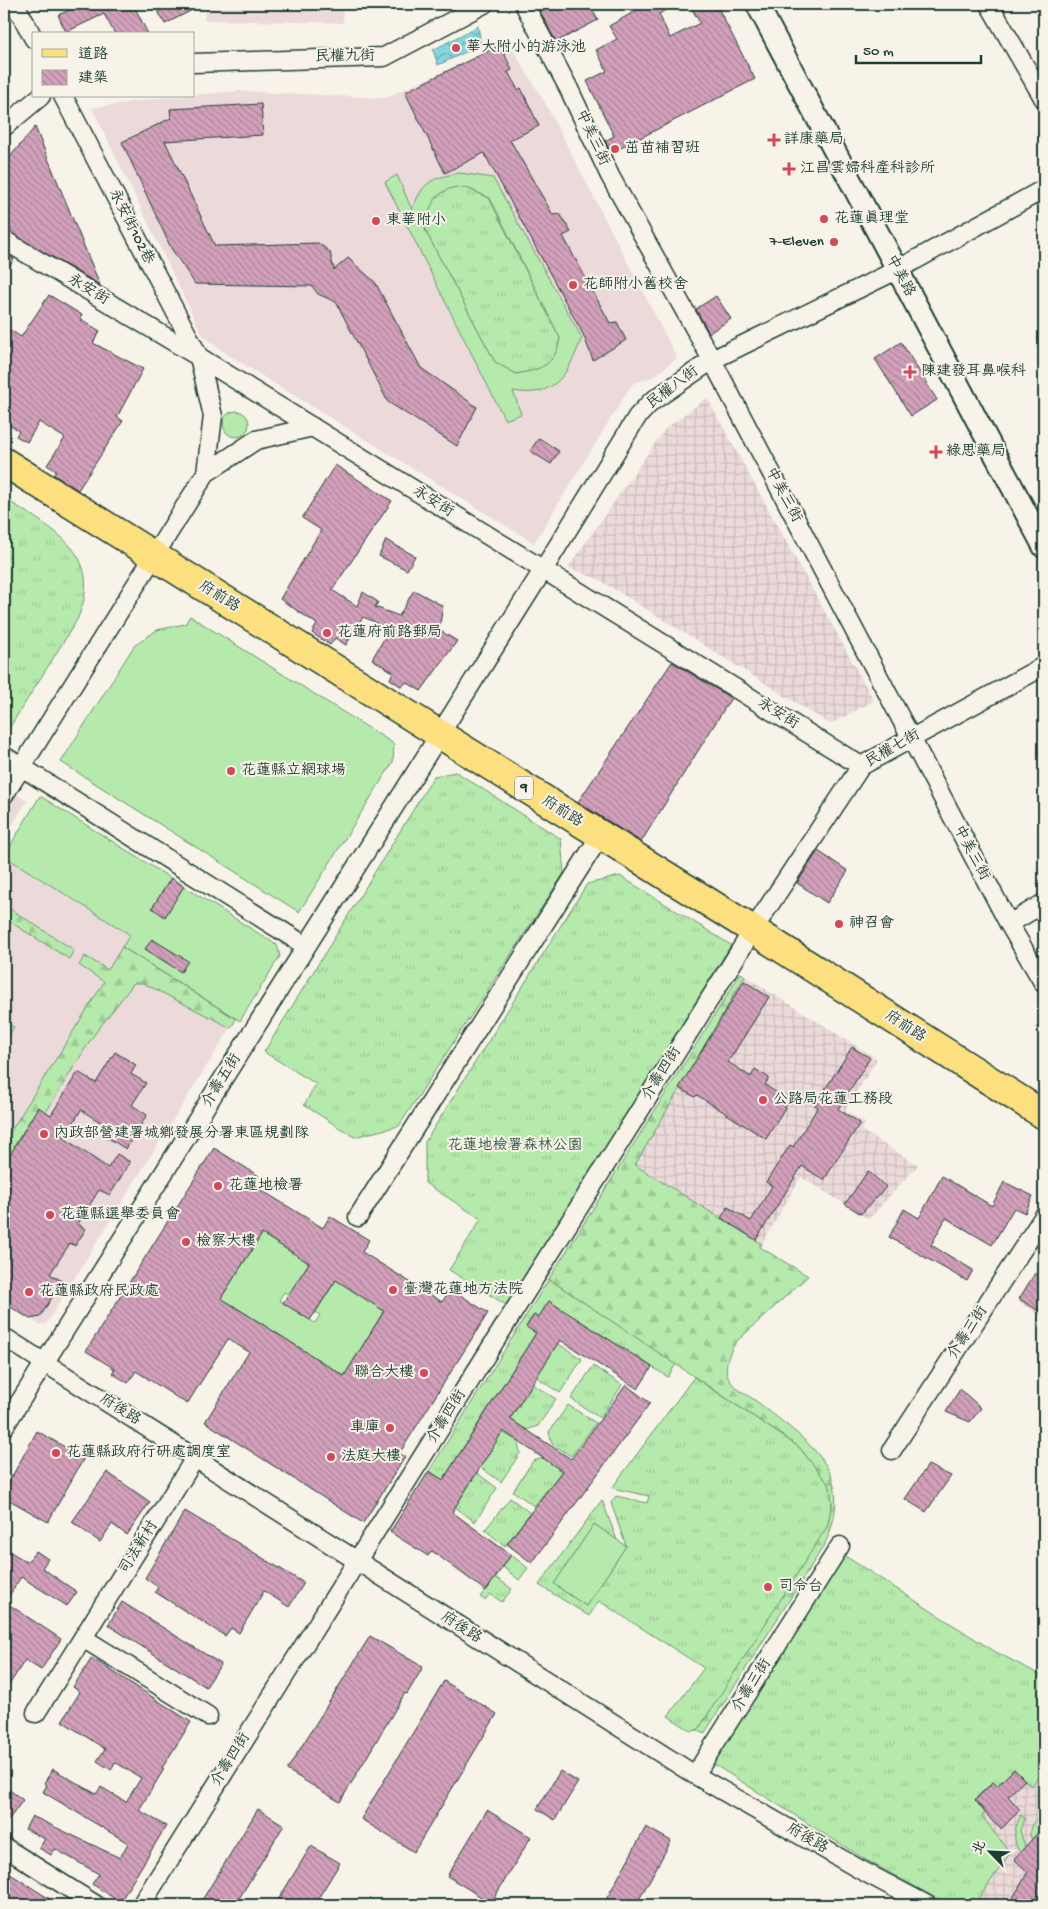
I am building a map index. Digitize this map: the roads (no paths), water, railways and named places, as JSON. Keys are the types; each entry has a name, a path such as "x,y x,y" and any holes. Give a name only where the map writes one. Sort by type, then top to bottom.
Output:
{"main road":[{"name":"府前路","path":"4,462 753,930 1044,1115"}],"street":[{"path":"15,4 32,35"},
{"name":"民權九街","path":"195,63 384,57 484,4"},
{"name":"中美三街","path":"524,4 568,87 610,176 712,360 1009,924 1044,984"},
{"name":"中美路","path":"757,4 1044,547"},
{"path":"989,4 1044,99"},
{"path":"4,127 39,98"},
{"name":"永安街102巷","path":"64,98 199,357 213,416 206,472"},
{"name":"民權八街","path":"438,734 543,570 637,417 651,402 712,360 897,270 1044,190"},
{"name":"永安街","path":"4,240 199,357 861,766"},
{"path":"4,795 206,472 256,440 313,428"},
{"name":"民權七街","path":"753,930 861,766 1044,666"},
{"name":"介壽五街","path":"4,1427 438,734"},
{"path":"4,756 306,946"},
{"path":"358,1217 600,836"},
{"path":"1009,924 1044,903"},
{"name":"介壽四街","path":"141,1905 753,930"},
{"name":"介壽三街","path":"892,1450 1044,1216"},
{"name":"府後路","path":"4,1337 695,1775 859,1869 927,1905"},
{"name":"司法新村","path":"36,1713 195,1458"},
{"name":"介壽三街","path":"695,1775 840,1546"},
{"path":"82,1638 208,1716"},
{"path":"4,1847 96,1905"}],"water":[{"name":"華大附小的游泳池","path":"478,26 481,45 438,65 433,50"}],"place":[{"name":"華大附小的游泳池","path":"456,48"},
{"name":"詳康藥局","path":"774,140"},
{"name":"茁苗補習班","path":"615,149"},
{"name":"江昌雲婦科產科診所","path":"789,169"},
{"name":"花蓮真理堂","path":"824,219"},
{"name":"東華附小","path":"376,221"},
{"name":"7-Eleven","path":"834,242"},
{"name":"花師附小舊校舍","path":"573,285"},
{"name":"陳建發耳鼻喉科","path":"910,372"},
{"name":"綠思藥局","path":"936,452"},
{"name":"花蓮府前路郵局","path":"327,633"},
{"name":"花蓮縣立網球場","path":"231,771"},
{"name":"神召會","path":"839,924"},
{"name":"公路局花蓮工務段","path":"763,1100"},
{"name":"內政部營建署城鄉發展分署東區規劃隊","path":"44,1134"},
{"name":"花蓮地檢署","path":"218,1186"},
{"name":"花蓮縣選舉委員會","path":"50,1215"},
{"name":"檢察大樓","path":"186,1242"},
{"name":"臺灣花蓮地方法院","path":"393,1290"},
{"name":"花蓮縣政府民政處","path":"29,1292"},
{"name":"聯合大樓","path":"424,1373"},
{"name":"車庫","path":"390,1428"},
{"name":"花蓮縣政府行研處調度室","path":"56,1453"},
{"name":"法庭大樓","path":"331,1457"},
{"name":"司令台","path":"768,1587"}],"park label":[{"name":"花蓮地檢署森林公園","path":"515,1146"}]}
